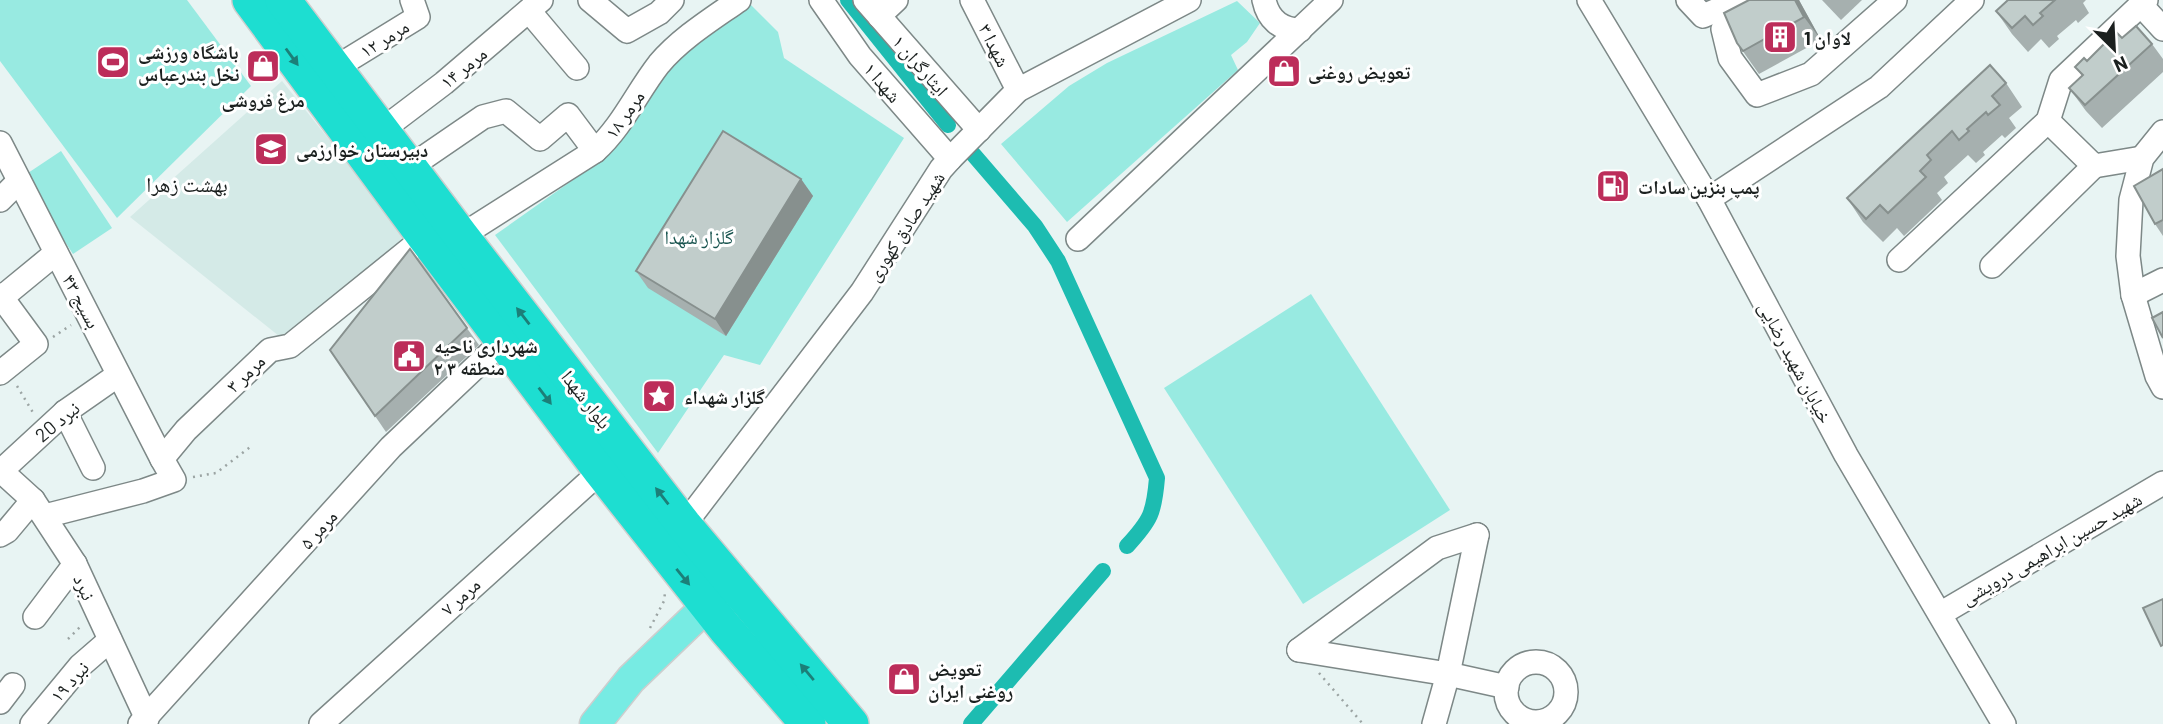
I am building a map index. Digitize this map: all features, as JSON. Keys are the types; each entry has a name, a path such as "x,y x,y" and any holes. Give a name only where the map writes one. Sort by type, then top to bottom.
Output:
{"highway":[{"name":"بلوار شهدا","path":"273,2 335,68 684,525 851,724"},
{"name":"بلوار شهدا","path":"273,2 425,237 601,471 707,606 808,724"}],"main road":[{"path":"595,724 631,679 707,606"}],"street":[{"name":"مرمر ۱۲","path":"335,68 418,17 412,0"},
{"path":"590,0 627,31 659,13 672,0"},
{"name":"مرمر ۱۸","path":"461,236 595,151 607,140 660,63 688,36 739,0"},
{"name":"شهدا ۱","path":"821,0 860,56 950,159"},
{"path":"872,8 896,0"},
{"name":"شهدا ۳","path":"972,0 1018,90"},
{"name":"شهید صادق کهوری","path":"684,525 862,292 950,159 1018,90 1189,0"},
{"path":"1264,0 1276,23 1287,29 1300,30"},
{"path":"1078,239 1331,0"},
{"name":"خیابان شهید رضایی","path":"1589,0 1709,199 1846,455 2004,724"},
{"path":"1688,0 1703,16 1741,0"},
{"path":"1781,0 1723,29 1730,58 1757,95 1811,74 1895,0"},
{"path":"1709,199 1878,86 1972,0"},
{"path":"1899,260 2048,121 2061,80 2143,3 2163,29"},
{"path":"535,6 577,68"},
{"name":"مرمر ۱۴","path":"382,130 454,75 535,6"},
{"name":"ایثارگران ۱","path":"872,8 979,130"},
{"path":"410,167 483,117 506,111 540,139 568,115 595,151"},
{"path":"2048,121 2094,166"},
{"path":"2163,132 2142,158 2131,200 2128,256 2133,295 2157,376 2163,387"},
{"name":"بسیج ۴۳","path":"0,143 162,459"},
{"path":"1992,266 2094,166 2142,158"},
{"path":"0,200 19,181"},
{"name":"مرمر ۳","path":"162,459 186,430 270,350 290,346 425,237"},
{"path":"3,370 36,344 1,297 56,253"},
{"path":"2133,295 2163,280"},
{"name":"مرمر ۵","path":"143,721 391,447 504,340"},
{"name":"نبرد 20","path":"0,471 65,412 118,375"},
{"path":"65,412 93,468"},
{"path":"0,535 39,508 143,491 174,480 162,459"},
{"name":"نبرد","path":"0,471 39,508 75,564 143,721"},
{"name":"مرمر ۷","path":"321,724 601,471"},
{"name":"شهید حسین ابراهیمی درویشی","path":"1940,614 2163,483"},
{"path":"1299,650 1437,548 1477,535 1448,674 1434,724"},
{"path":"35,617 75,564"},
{"name":"نبرد ۱۹","path":"32,724 80,666 110,640"},
{"path":"1299,650 1448,674 1507,687"},
{"path":"1535,662 1554,667 1561,674 1567,693 1560,712 1552,718 1533,723 1523,720 1509,706 1507,687 1516,670 1535,662"}],"path":[{"path":"36,344 43,344 88,314"},
{"path":"3,370 43,431"},
{"path":"174,480 216,473 253,444"},
{"path":"649,630 664,601 665,591"},
{"path":"1299,650 1363,724"}],"shaded area":[{"name":"دبیرستان خوارزمی","path":"282,81 407,236 284,340 130,217"}],"green space":[{"path":"0,0 187,0 251,86 117,218 0,61"},
{"path":"1237,1 1260,23 1247,42 1231,55 1238,70 1067,222 1001,144 1069,86 1107,63"},
{"name":"گلزار شهدا","path":"750,4 778,32 784,58 904,138 760,365 724,355 658,453 495,235 611,153 670,62"},
{"path":"61,151 112,228 73,254 22,177"},
{"path":"1311,294 1450,510 1303,604 1164,388"}],"building":[{"path":"1749,0 1795,0 1804,17 1743,51 1724,13"},
{"path":"2008,0 2055,0 2040,13 2043,16 2033,25 2025,16 2012,28 1996,11"},
{"path":"2136,26 2152,44 2085,105 2069,88 2083,75 2075,67 2084,58 2087,61 2114,30 2122,38"},
{"path":"1990,65 2006,83 1992,96 2000,105 1988,115 1986,112 1959,140 1952,131 1927,155 1931,160 1920,171 1926,177 1888,213 1880,205 1866,219 1847,198"},
{"path":"723,131 801,179 715,319 636,271"},
{"path":"2163,169 2163,220 2155,224 2134,186"},
{"name":"شهرداری ناحیه ۲ منطقه ۳","path":"410,249 467,328 375,416 330,350"},
{"path":"2163,312 2163,338 2152,318"},
{"path":"2163,599 2163,645 2161,646 2143,608"}],"waterway":[{"path":"848,0 948,125"},
{"path":"973,154 1035,226 1058,261 1157,478 1150,515 1127,546"},
{"path":"971,724 1103,571"}],"place":[{"name":"لاوان 1","path":"1780,37"},
{"name":"باشگاه ورزشی نخل بندرعباس","path":"113,62"},
{"name":"مرغ فروشی","path":"263,66"},
{"name":"تعویض روغنی","path":"1284,71"},
{"name":"دبیرستان خوارزمی","path":"271,149"},
{"name":"پمپ بنزین سادات","path":"1613,186"},
{"name":"شهرداری ناحیه ۲ منطقه ۳","path":"409,356"},
{"name":"گلزار شهداء","path":"659,396"},
{"name":"تعویض روغنی ایران","path":"904,679"}],"district":[{"name":"بهشت زهرا","path":"187,183"}]}
